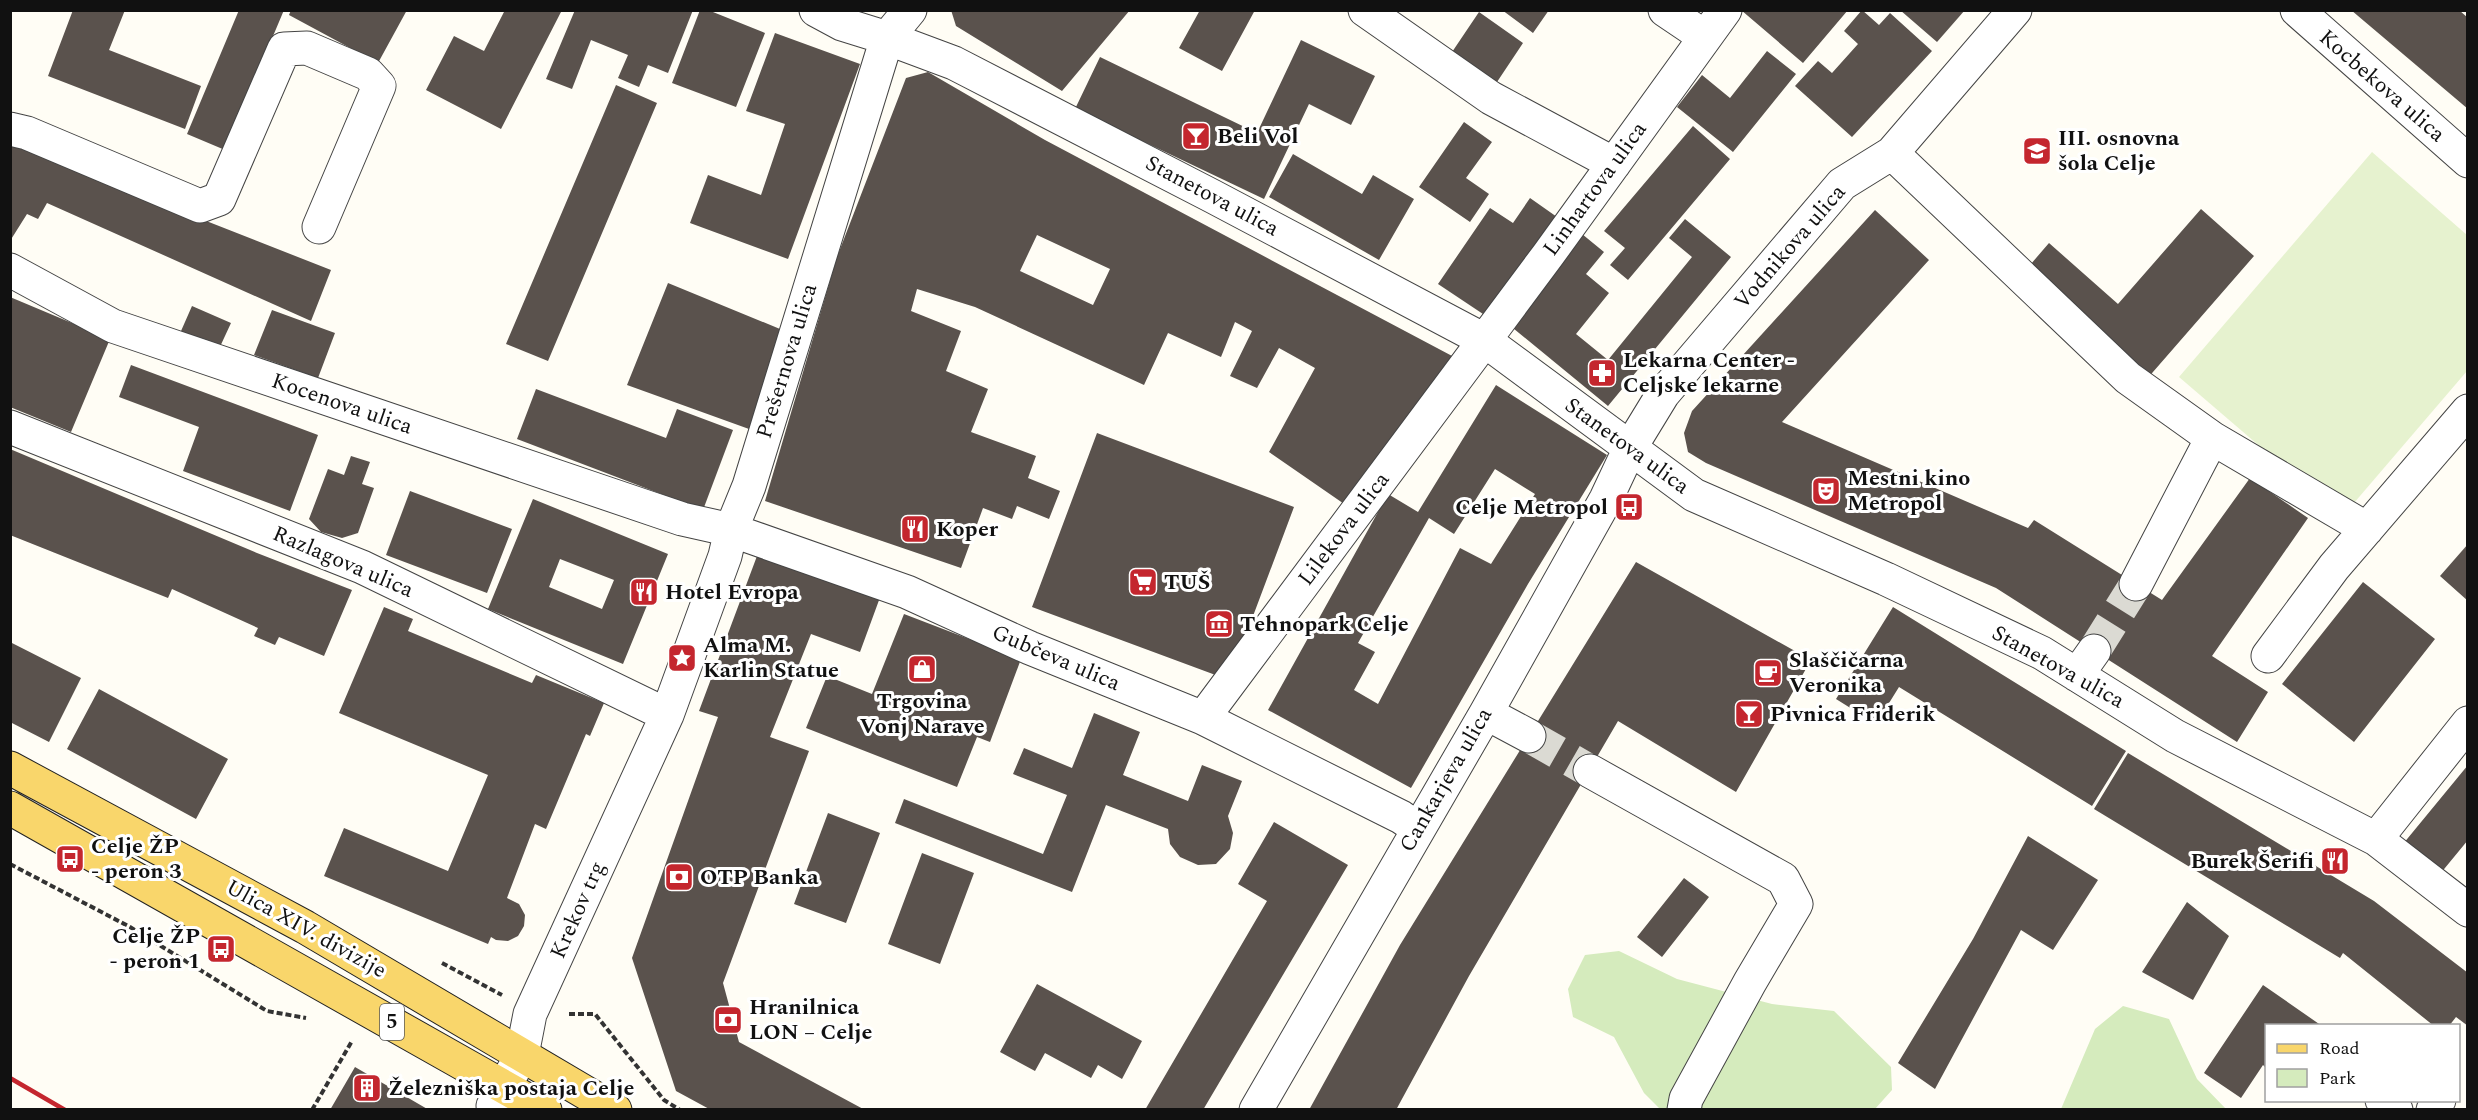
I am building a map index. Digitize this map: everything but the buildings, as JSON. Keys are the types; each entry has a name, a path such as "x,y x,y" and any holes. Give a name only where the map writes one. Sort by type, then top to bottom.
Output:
{"main road":[{"name":"Ulica XIV. divizije","path":"10,768 305,927 605,1104"},
{"name":"Ulica XIV. divizije","path":"10,808 499,1096 545,1110"}],"street":[{"name":"Stanetova ulica","path":"816,10 842,24 887,38 964,69 1212,196 1484,340 1694,495 1886,579 2042,653 2086,663 2175,736 2376,839 2468,910"},
{"name":"Prešernova ulica","path":"667,715 725,556 731,530 749,486 887,38 910,10"},
{"path":"1365,10 1491,98 1614,164"},
{"path":"1665,10 1706,37"},
{"name":"Linhartova ulica","path":"1484,340 1725,10"},
{"name":"Vodnikova ulica","path":"1630,448 1663,394 1842,184 1892,153 2015,10"},
{"name":"Kocbekova ulica","path":"2297,10 2468,161"},
{"path":"10,129 27,133 200,206 219,199 284,49 307,48 368,74 379,86 319,227"},
{"path":"1892,153 2128,378 2212,438 2367,529"},
{"name":"Kocenova ulica","path":"10,270 113,326 682,519"},
{"name":"Lilekova ulica","path":"1203,718 1484,340"},
{"path":"2268,656 2334,567 2468,411"},
{"name":"Razlagova ulica","path":"10,427 362,567 667,715"},
{"path":"2136,584 2212,438"},
{"name":"Cankarjeva ulica","path":"1256,1110 1486,712 1606,499 1630,448"},
{"name":"Gubčeva ulica","path":"682,519 731,530 907,592 1030,648 1203,718 1401,817 1417,828"},
{"path":"1486,712 1529,736"},
{"name":"Krekov trg","path":"499,1096 522,1055 530,1014 667,715"},
{"path":"2376,839 2468,723"},
{"path":"1590,771 1783,879 1796,904 1686,1099 1684,1110"}],"path":[{"path":"10,864 130,927 267,1011"},
{"path":"312,1110 357,1032"}],"green space":[{"path":"2372,152 2467,235 2467,371 2342,517 2179,377"},
{"path":"1619,951 1677,979 1772,1004 1834,1011 1891,1067 1892,1090 1875,1109 1660,1109 1644,1093 1614,1037 1573,1017 1568,989 1585,955"},
{"path":"2123,1006 2169,1019 2197,1079 2226,1109 2061,1109 2095,1029"}],"tunnel":[{"path":"2094,651 2136,584"},
{"path":"1529,736 1590,771"}],"railway":[{"path":"10,1078 65,1110"}],"place":[{"name":"Beli Vol","path":"1196,136"},
{"name":"III. osnovna šola Celje","path":"2037,151"},
{"name":"Lekarna Center - Celjske lekarne","path":"1602,373"},
{"name":"Mestni kino Metropol","path":"1826,491"},
{"name":"Celje Metropol","path":"1629,507"},
{"name":"Koper","path":"915,529"},
{"name":"TUŠ","path":"1143,582"},
{"name":"Hotel Evropa","path":"644,592"},
{"name":"Tehnopark Celje","path":"1219,624"},
{"name":"Alma M. Karlin Statue","path":"682,658"},
{"name":"Trgovina Vonj Narave","path":"922,669"},
{"name":"Slaščičarna Veronika","path":"1768,673"},
{"name":"Pivnica Friderik","path":"1749,714"},
{"name":"Celje ŽP - peron 3","path":"70,859"},
{"name":"Burek Šerifi","path":"2335,861"},
{"name":"OTP Banka","path":"679,877"},
{"name":"Celje ŽP - peron 1","path":"221,949"},
{"name":"Hranilnica LON – Celje","path":"728,1020"},
{"name":"Železniška postaja Celje","path":"367,1088"}]}
